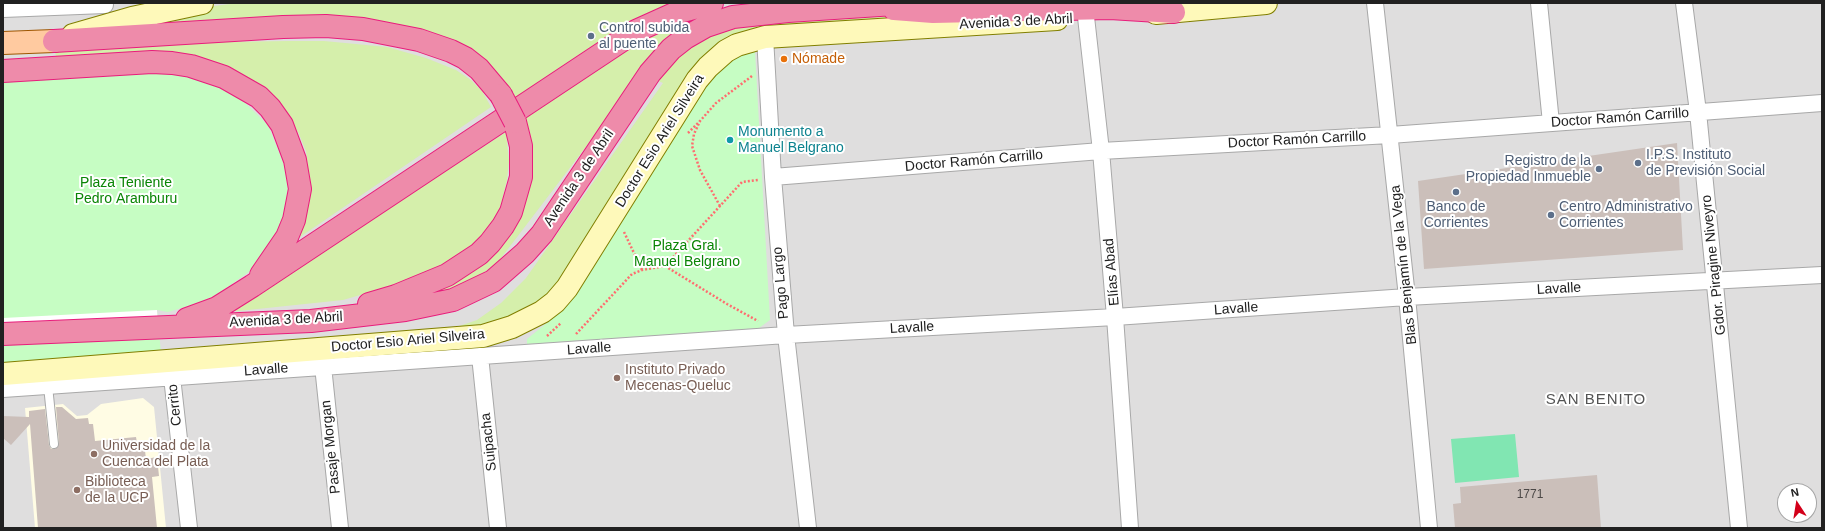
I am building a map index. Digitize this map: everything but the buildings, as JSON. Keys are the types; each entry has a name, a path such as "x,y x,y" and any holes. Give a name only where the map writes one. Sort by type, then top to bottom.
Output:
{"highway":[{"name":"Avenida 3 de Abril","path":"163,326 217,308 625,38 659,20 712,3"},
{"name":"Avenida 3 de Abril","path":"163,326 311,321 405,310 453,300 494,281 511,267 542,234 650,72 671,49 686,38 706,26 734,17 788,11 910,3"},
{"path":"863,7 932,12 1110,8 1174,12"},
{"path":"54,41 283,27 326,26 363,29 419,40 451,51 465,58 479,69 501,95 515,122 521,146 521,177 518,194 503,226 479,254 447,275 396,296 311,321"},
{"path":"3,70 152,62 172,63 191,66 224,77 259,97 270,108 282,125 295,160 300,189 294,220 287,236 252,286"},
{"path":"3,334 163,326"}],"main road":[{"path":"3,43 54,41 132,18 202,3"},
{"name":"Avenida 3 de Abril","path":"765,37 1174,12 1261,3"},
{"name":"Doctor Esio Ariel Silveira","path":"3,374 483,336 512,327 542,312 555,302 567,288 697,80 708,67 726,51 737,45 765,37"}],"street":[{"name":"Blas Benjamín de la Vega","path":"1375,3 1407,297 1429,528"},
{"path":"1539,3 1551,123"},
{"name":"Gdor. Piragine Niveyro","path":"1684,3 1698,112 1739,528"},
{"path":"3,9 104,5"},
{"name":"Elías Abad","path":"1086,17 1101,151 1115,317 1130,528"},
{"name":"Pago Largo","path":"765,37 772,178 786,336 808,528"},
{"name":"Doctor Ramón Carrillo","path":"772,178 1101,151 1390,135 1822,103"},
{"name":"Lavalle","path":"3,389 323,366 786,336 1115,317 1407,297 1822,275"},
{"name":"Suipacha","path":"480,356 498,528"},
{"name":"Pasaje Morgan","path":"323,366 340,528"},
{"name":"Cerrito","path":"172,377 189,528"}],"lane":[{"path":"48,386 54,444"}],"path":[{"path":"720,206 700,170 692,146 694,134 700,121 716,103 767,65"},
{"path":"570,350 572,339 619,286 632,274 642,270 665,266 742,182 772,178"},
{"path":"622,228 642,270"},
{"path":"665,266 759,322"}],"shaded area":[{"path":"3,3 1822,3 1822,528 3,528"},
{"name":"Universidad de la Cuenca del Plata","path":"143,398 154,407 166,528 35,528 25,408 63,404 77,416 87,415 101,404"}],"green space":[{"path":"237,3 697,3 517,106 496,72 473,51 452,39 421,29 361,22 146,26 207,7"},
{"path":"729,8 640,76 498,262 478,277 439,297 427,293 505,238 522,114 630,41 709,10"},
{"path":"867,16 945,18 764,33 554,295 510,324 436,334 477,320 501,303 526,278 663,83 656,80 673,60 693,43 719,30 753,25"},
{"path":"324,41 387,47 426,58 456,70 471,80 482,91 491,107 297,239 304,224 310,186 306,151 299,134 289,118 255,83 231,70 176,53 56,56 55,52 221,42"},
{"name":"Plaza Gral. Manuel Belgrano","path":"755,51 770,320 759,328 527,344 527,339 548,322 558,310 694,93 726,59"},
{"name":"Plaza Teniente Pedro Aramburu","path":"152,68 202,77 244,102 268,125 284,165 288,189 287,205 279,230 253,269 209,300 168,312 157,310 161,353 3,363 3,77"},
{"path":"506,132 509,161 507,180 499,212 491,226 476,242 456,257 435,269 388,287 343,300 229,312"},
{"path":"1515,434 1519,477 1455,483 1451,439"}],"pier":[{"path":"157,310 159,336 3,344 3,318"}],"place":[{"name":"Control subida al puente","path":"591,36"},
{"name":"Nómade","path":"784,59"},
{"name":"Monumento a Manuel Belgrano","path":"730,140"},
{"name":"I.P.S. Instituto de Previsión Social","path":"1638,163"},
{"name":"Registro de la Propiedad Inmueble","path":"1599,169"},
{"name":"Banco de Corrientes","path":"1456,192"},
{"name":"Centro Administrativo Corrientes","path":"1551,215"},
{"name":"Instituto Privado Mecenas-Queluc","path":"617,378"},
{"name":"Universidad de la Cuenca del Plata","path":"94,454"},
{"name":"Biblioteca de la UCP","path":"77,490"}],"district":[{"name":"SAN BENITO","path":"1596,400"}]}
